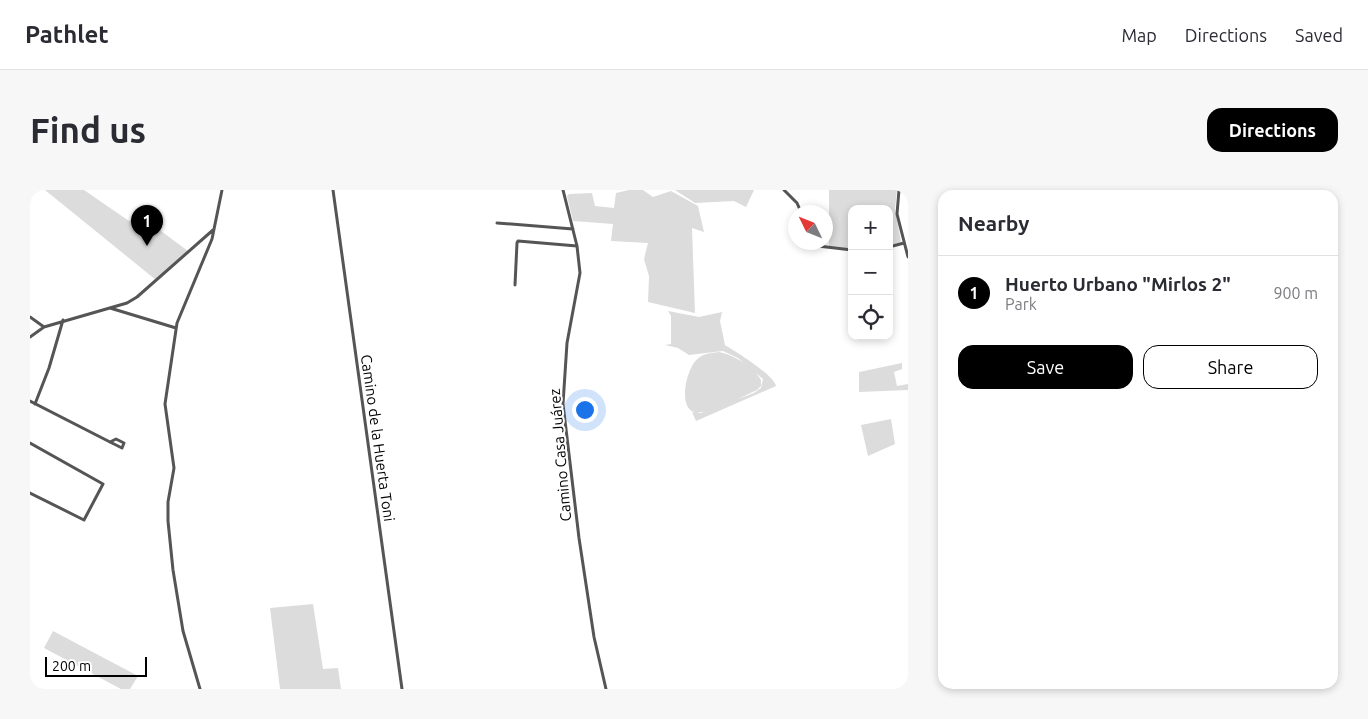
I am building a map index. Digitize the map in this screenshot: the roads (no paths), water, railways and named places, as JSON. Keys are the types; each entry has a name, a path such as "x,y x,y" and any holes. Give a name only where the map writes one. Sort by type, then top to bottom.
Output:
{"street":[{"path":"200,689 183,630 168,521 168,502 174,468 165,404 176,328 215,227 222,190"},
{"name":"Camino de la Huerta Toni","path":"333,190 402,689"},
{"name":"Camino Casa Juárez","path":"563,190 577,246 580,274 568,343 563,404 580,546 594,637 606,689"},
{"path":"784,190 798,205"},
{"path":"899,191 897,208 908,257"},
{"path":"498,223 573,229"},
{"path":"30,338 44,327 127,302 148,289 215,227"},
{"path":"515,285 518,241 577,246"},
{"path":"893,246 904,243"},
{"path":"833,248 848,250"},
{"path":"109,308 176,328"},
{"path":"30,317 44,327"},
{"path":"35,404 55,350 63,320"},
{"path":"30,401 110,442"},
{"path":"30,443 103,484 84,520 30,492"}],"place":[{"name":"Huerto Urbano \"Mirlos 2\"","path":"147,246"}]}
